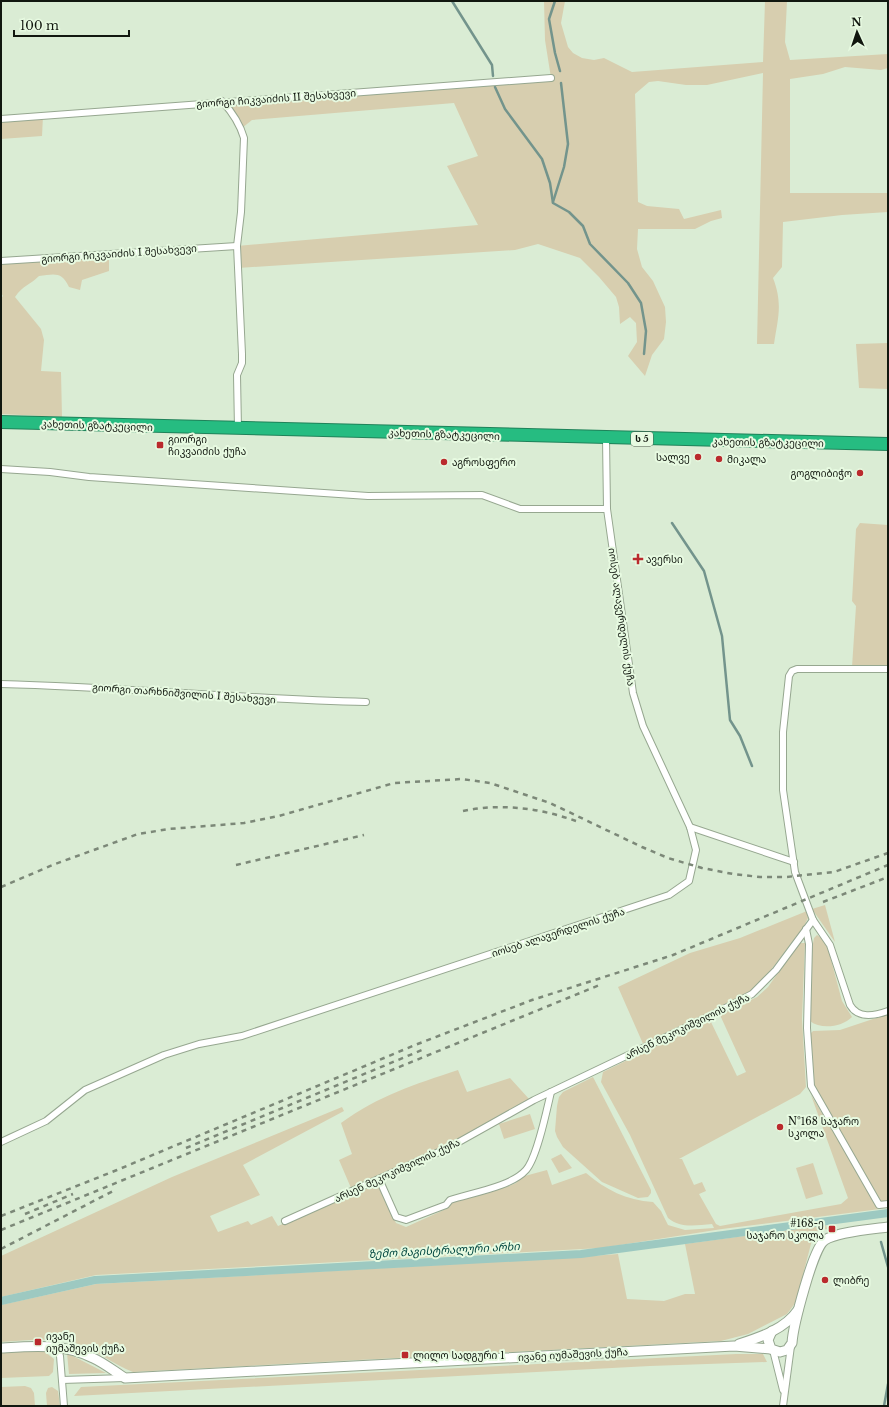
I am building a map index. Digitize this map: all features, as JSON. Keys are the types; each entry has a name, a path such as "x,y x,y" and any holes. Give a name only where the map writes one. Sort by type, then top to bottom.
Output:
{"highway":[{"name":"კახეთის გზატკეცილი","path":"1,422 888,444"}],"street":[{"name":"გიორგი ჩიკვაიძის II შესახვევი","path":"1,119 222,101 551,78"},
{"path":"222,101 242,128 244,138 241,212 237,246 242,354 242,363 237,374 238,429"},
{"name":"გიორგი ჩიკვაიძის I შესახვევი","path":"1,261 237,246"},
{"name":"იოსებ ალავერდელის ქუჩა","path":"1,1142 46,1121 85,1090 164,1055 199,1044 242,1036 669,896 689,881 696,850 690,827 643,726 633,693 607,509 606,438"},
{"path":"1,469 50,472 89,477 368,496 482,495 520,509 607,509"},
{"path":"888,669 798,669 792,671 789,676 783,732 783,790 795,872 813,920 830,944 854,1011 871,1016 888,1011"},
{"name":"გიორგი თარხნიშვილის I შესახვევი","path":"1,684 76,686 290,700 366,702"},
{"path":"690,827 794,862"},
{"name":"არსენ მეკოკიშვილის ქუჩა","path":"285,1221 450,1147 551,1092 714,1014 752,994 776,970 813,920"},
{"path":"806,929 809,944 808,1028 811,1086 879,1205 888,1204"},
{"path":"379,1179 396,1217 406,1220 446,1205 450,1200 506,1183 519,1176 527,1169 539,1141 551,1092"},
{"path":"783,1406 792,1341 814,1257 824,1240 834,1236 888,1227"},
{"name":"ივანე იუმაშევის ქუჩა","path":"734,1346 774,1330 791,1318 801,1304"},
{"path":"784,1394 772,1349 768,1340 774,1330 787,1330 792,1341"},
{"path":"772,1349 784,1352 792,1341"},
{"path":"1,1348 56,1346 77,1351 94,1358 125,1378"},
{"path":"56,1346 60,1356 64,1406"},
{"name":"ივანე იუმაშევის ქუჩა","path":"62,1380 734,1346 764,1347 772,1349"}],"shaded area":[{"path":"544,1 565,1 561,23 568,47 573,53 582,58 594,60 604,58 632,72 763,62 765,1 787,1 785,42 790,60 888,54 888,68 881,70 845,67 823,74 790,79 790,193 888,193 888,212 842,215 783,222 782,267 773,278 779,303 774,344 757,344 763,73 707,85 686,85 658,81 649,82 635,94 638,202 647,206 679,209 684,219 721,210 722,218 711,221 695,229 638,229 637,249 642,267 653,281 665,307 666,322 664,339 652,355 645,376 628,356 637,342 636,323 630,317 620,324 619,307 616,297 580,258 538,244 515,250 238,268 237,246 478,225 447,166 478,156 454,103 252,120 242,128 222,101 551,78 545,40"},
{"path":"43,116 42,136 1,139 1,119"},
{"path":"109,254 109,271 82,280 80,290 69,287 63,278 53,274 39,276 21,290 15,297 41,329 44,340 41,371 61,372 62,417 1,414 1,298 3,296 1,293 1,261"},
{"path":"888,343 888,389 859,388 856,344"},
{"path":"860,523 888,525 888,666 852,667 856,606 852,601 856,529"},
{"path":"825,905 835,942 812,909"},
{"path":"807,911 808,918 803,928 760,984 750,991 644,1046 618,987 690,953 740,938"},
{"path":"817,935 826,941 842,1001 852,1017 837,1025 820,1026 810,1021 812,949 814,938"},
{"path":"799,943 805,943 802,1019 806,1087 800,1094 679,1159 682,1159 694,1185 702,1182 706,1191 699,1194 716,1224 720,1226 841,1204 848,1198 811,1095 880,1209 722,1229 601,1248 96,1275 1,1297 1,1256 172,1177 342,1107 344,1111 243,1165 260,1195 210,1216 218,1232 248,1221 251,1225 272,1216 278,1226 377,1183 396,1223 406,1227 446,1209 451,1202 509,1186 516,1183 521,1177 547,1170 552,1185 586,1173 617,1193 634,1199 653,1202 661,1211 668,1225 685,1230 714,1228 712,1224 678,1224 668,1218 630,1135 601,1082 603,1072 710,1020 737,1076 746,1072 720,1015 757,997 768,987"},
{"path":"888,1014 888,1203 882,1203 813,1085 809,1035 813,1031 840,1030"},
{"path":"458,1070 467,1092 510,1078 530,1100 460,1140 351,1188 339,1160 352,1154 341,1123 355,1113 383,1098 411,1086"},
{"path":"593,1077 651,1190 648,1197 638,1198 602,1182 563,1147 557,1137 555,1131 559,1097 563,1092"},
{"path":"530,1114 535,1129 504,1139 499,1124"},
{"path":"561,1154 572,1168 559,1173 551,1159"},
{"path":"813,1163 823,1194 806,1199 796,1168"},
{"path":"826,1225 827,1229 819,1230 813,1236 796,1302 787,1314 748,1334 721,1341 133,1372 78,1344 59,1340 1,1342 1,1305 96,1284 618,1254 627,1299 664,1301 685,1294 695,1294 685,1244"},
{"path":"1,1352 45,1352 54,1359 53,1372 49,1376 1,1378"},
{"path":"67,1353 106,1373 69,1374"},
{"path":"736,1354 763,1354 767,1362 650,1366 74,1396 81,1387"},
{"path":"25,1386 31,1388 34,1393 35,1406 1,1406 1,1387"},
{"path":"52,1387 58,1391 60,1406 47,1406 46,1393 48,1388"}],"waterway":[{"path":"452,1 492,65 493,76"},
{"path":"555,1 549,19 560,71"},
{"path":"553,202 564,167 568,144 561,83"},
{"path":"495,87 505,109 542,159 550,183 553,203 569,212 583,226 590,244 628,283 641,303 646,331 644,354"},
{"path":"672,523 704,571 722,636 730,720 740,736 752,766"},
{"name":"ზემო მაგისტრალური არხი","path":"1,1301 95,1280 581,1254 888,1213"},
{"path":"881,1242 888,1267"},
{"path":"884,1406 888,1384"}],"railway":[{"path":"1,887 55,864 138,834 169,829 244,823 279,816 394,783 462,779 490,783 550,803 668,858 702,868 733,874 760,877 786,877 834,872 888,853"},
{"path":"463,811 492,807 520,808 548,813 576,821"},
{"path":"236,865 364,835"},
{"path":"1,1216 117,1170 415,1045 532,1000 673,955 888,865"},
{"path":"823,902 888,877"},
{"path":"1,1230 602,984"},
{"path":"186,1148 422,1050"},
{"path":"1,1249 113,1191"},
{"path":"25,1214 73,1194"}],"place":[{"name":"გიორგი ჩიკვაიძის ქუჩა","path":"160,445"},
{"name":"სალვე","path":"698,457"},
{"name":"მიკალა","path":"719,459"},
{"name":"აგროსფერო","path":"444,462"},
{"name":"გოგლიბიჭო","path":"860,473"},
{"name":"ავერსი","path":"638,559"},
{"name":"№168 საჯარო სკოლა","path":"780,1127"},
{"name":"#168-ე საჯარო სკოლა","path":"832,1229"},
{"name":"ლიბრე","path":"825,1280"},
{"name":"ივანე იუმაშევის ქუჩა","path":"38,1342"},
{"name":"ლილო სადგური 1","path":"405,1355"}]}
